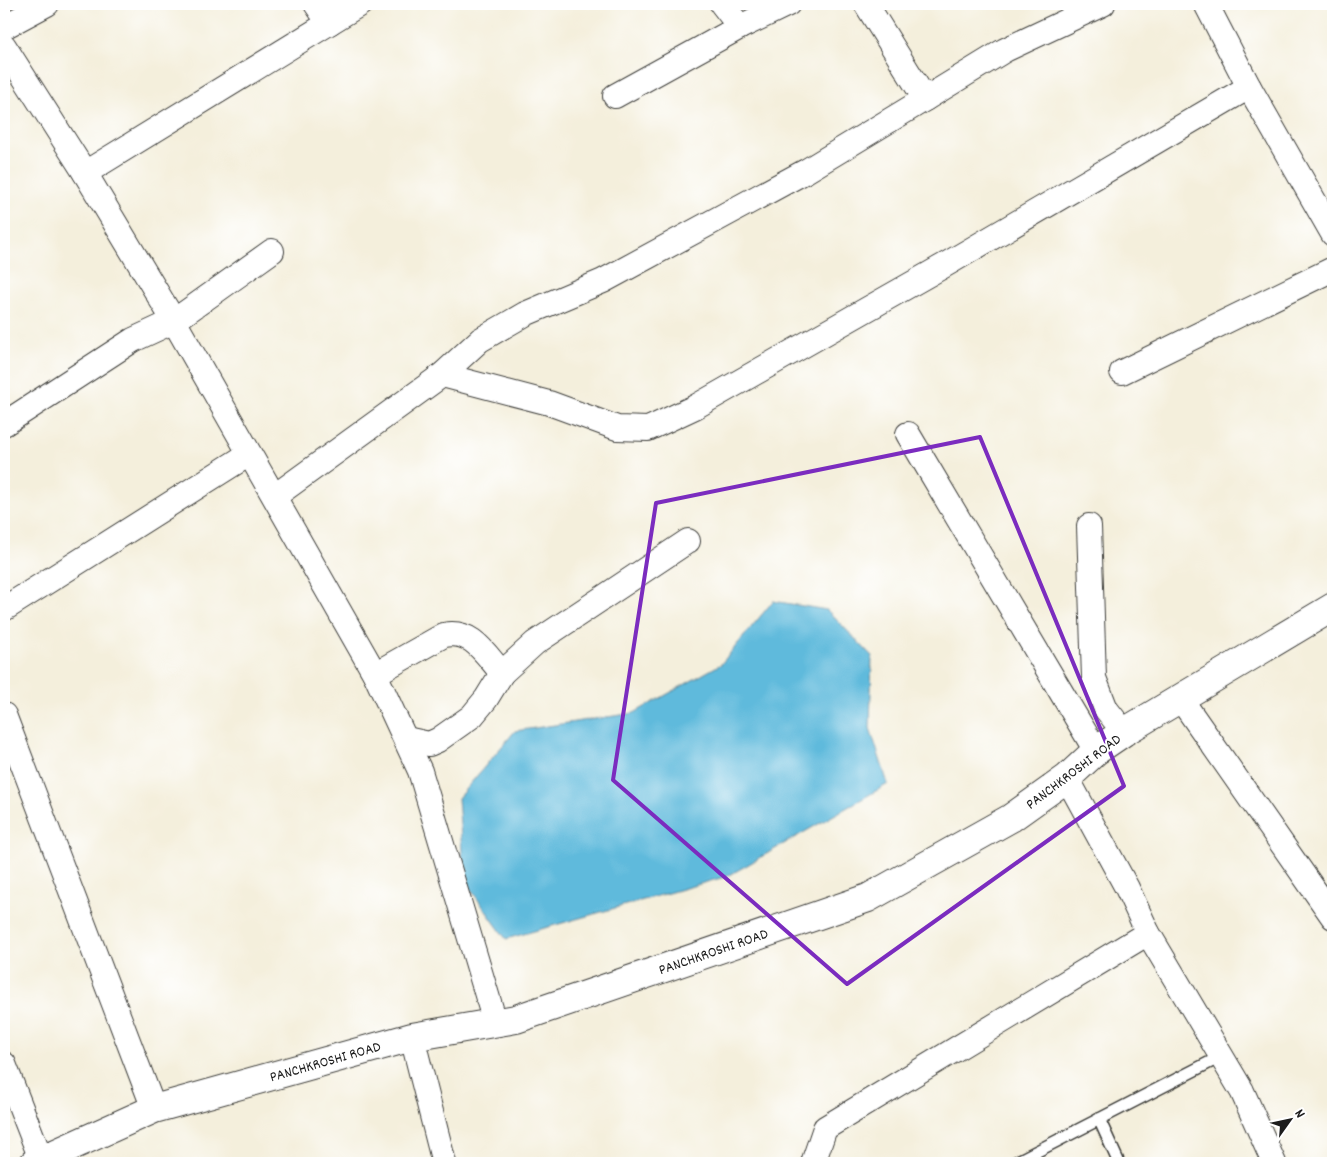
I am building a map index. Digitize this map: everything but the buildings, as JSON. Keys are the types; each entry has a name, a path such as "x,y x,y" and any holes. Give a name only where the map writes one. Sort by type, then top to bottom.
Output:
{"street":[{"path":"4,26 47,4"},
{"path":"85,174 323,13 360,4"},
{"path":"722,4 740,27"},
{"path":"615,96 740,27 788,4"},
{"path":"866,4 925,99"},
{"path":"275,496 442,375 480,340 525,314 603,281 806,171 1005,50 1103,4"},
{"path":"1206,4 1249,87 1333,234"},
{"path":"4,46 85,174 174,321 376,674 420,771 495,1022"},
{"path":"442,375 549,403 617,428 648,429 695,407 927,275 1249,87"},
{"path":"4,424 132,340 174,321 272,250"},
{"path":"1122,372 1333,270"},
{"path":"908,434 1096,751"},
{"path":"4,609 249,454"},
{"path":"1089,526 1094,678 1106,709 1124,732"},
{"path":"406,738 428,744 438,740 472,716 486,699 502,673 535,643 688,541"},
{"name":"PANCHKROSHI ROAD","path":"38,1161 154,1109 412,1037 516,1019 868,898 1011,818 1067,778 1096,751 1124,732 1333,607"},
{"path":"376,674 444,635 456,632 468,636 502,673"},
{"path":"1180,698 1333,918"},
{"path":"4,715 10,748 154,1109"},
{"path":"1067,778 1127,888 1148,933 1242,1091 1274,1163"},
{"path":"794,1163 815,1159 825,1128 1148,933"},
{"path":"412,1037 444,1163"},
{"path":"4,1064 38,1161"}],"lane":[{"path":"1014,1163 1222,1056"},
{"path":"1099,1119 1119,1163"}],"highlighted area":[{"path":"980,437 1124,786 847,984 613,780 656,503"}],"water":[{"path":"773,601 827,610 872,656 870,728 888,784 728,876 506,939 464,880 458,798 515,731 634,713 721,664"}]}
